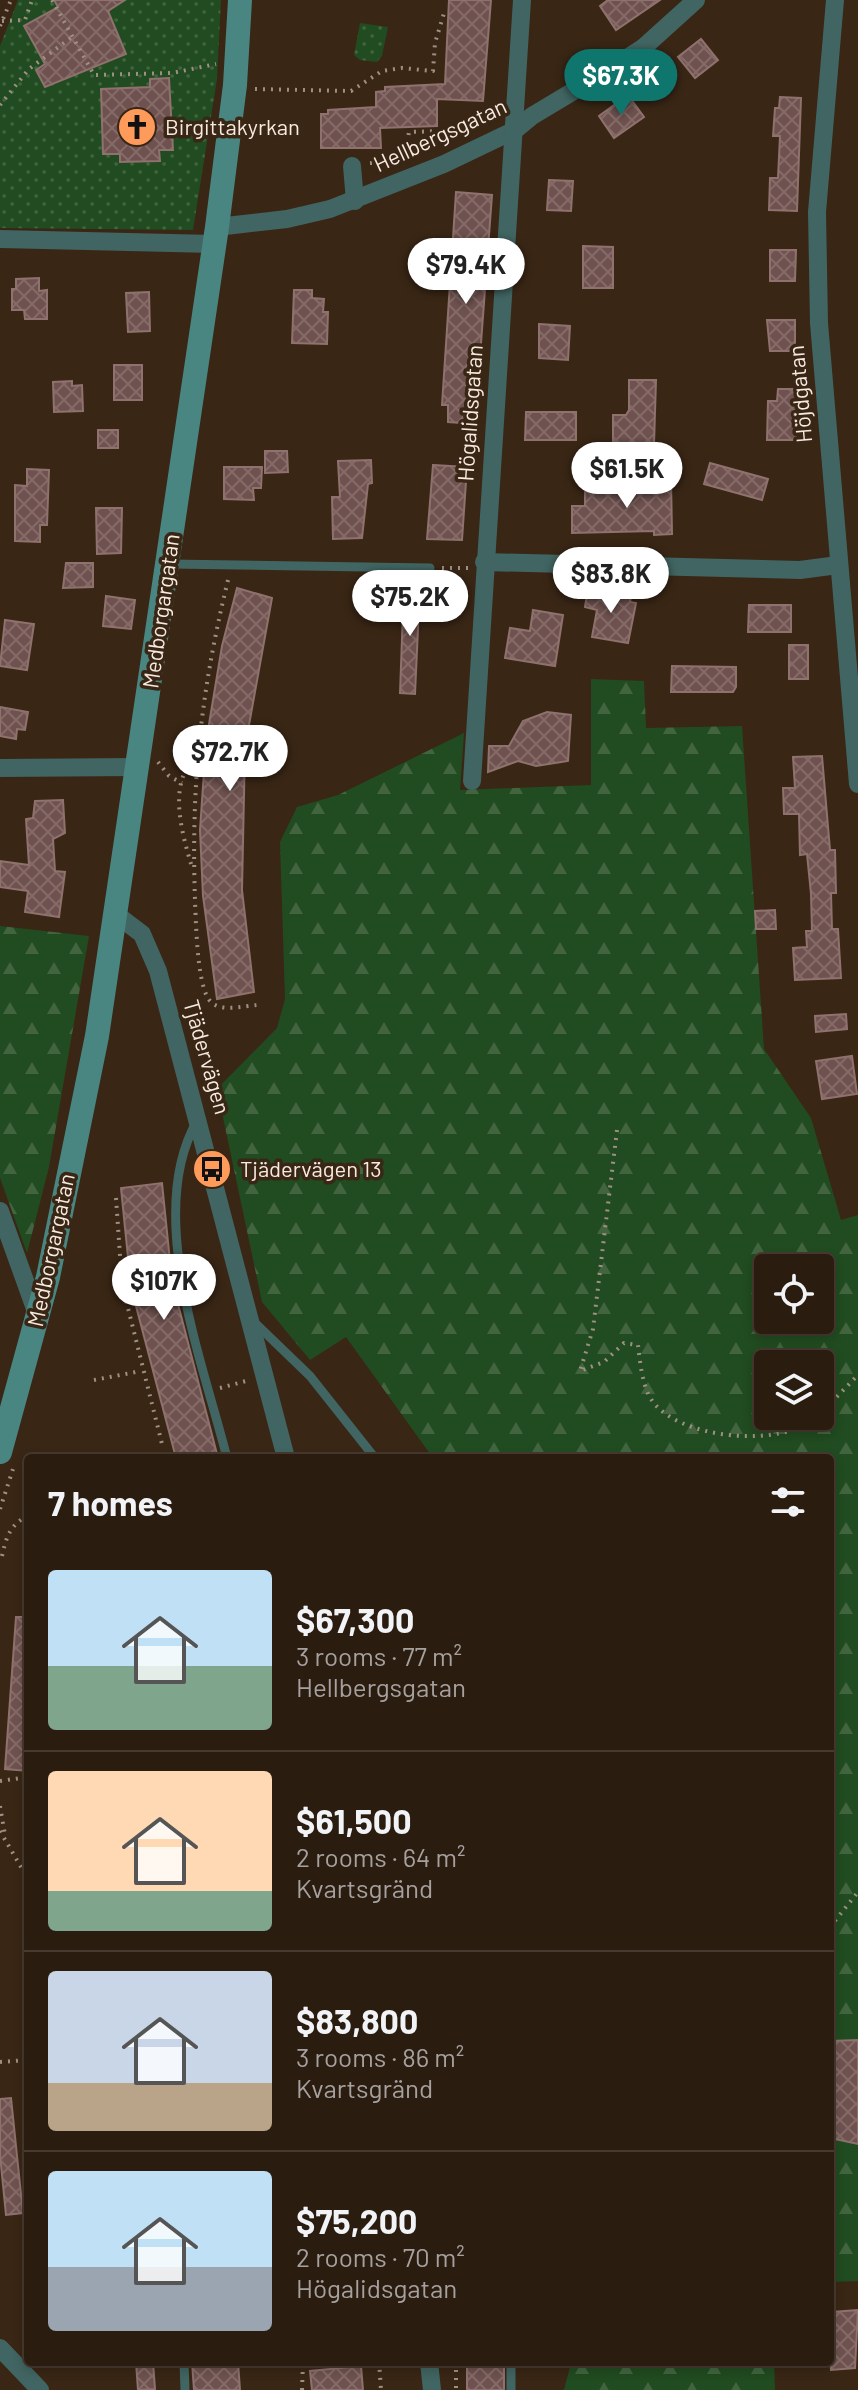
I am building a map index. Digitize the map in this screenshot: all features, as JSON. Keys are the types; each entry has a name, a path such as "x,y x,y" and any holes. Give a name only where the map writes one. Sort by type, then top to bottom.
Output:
{"street":[{"name":"Medborgargatan","path":"0,1452 38,1317 97,1036 145,762 167,564 216,236 235,85 240,0"},
{"name":"Högalidsgatan","path":"472,781 480,565 515,130 522,0"},
{"name":"Hellbergsgatan","path":"0,239 216,236 355,201 515,130 532,116 644,47 696,0"},
{"name":"Höjdgatan","path":"835,0 817,212 819,323 858,784"},
{"path":"352,166 355,201"},
{"path":"480,565 800,570 838,565"},
{"path":"0,768 145,762"},
{"name":"Tjädervägen","path":"117,915 142,934 149,947 199,1118 285,1454"},
{"path":"0,1211 38,1317"},
{"path":"0,2348 40,2390"},
{"path":"429,2366 432,2390"}],"lane":[{"path":"167,564 430,568"},
{"path":"199,1118 181,1153 176,1177 181,1278 226,1454"},
{"path":"250,1319 310,1376 372,1454"},
{"path":"184,2366 185,2390"},
{"path":"511,2366 511,2390"}],"path":[{"path":"1,24 25,20 32,0"},
{"path":"52,0 94,75 172,73 222,62"},
{"path":"1,24 10,1"},
{"path":"248,89 351,91 382,71 402,68 433,71 435,43 445,10"},
{"path":"0,105 29,69 72,37"},
{"path":"352,166 390,164 407,143 409,132 444,131"},
{"path":"430,568 480,565"},
{"path":"230,567 211,644 196,757 194,874 197,949 207,997 221,1008 258,1005"},
{"path":"194,874 180,827 184,769 196,757"},
{"path":"145,762 182,783"},
{"path":"617,1130 593,1329 580,1371 604,1362 624,1343 638,1345 651,1400 685,1427 716,1434 769,1436 790,1430"},
{"path":"116,1198 122,1284 141,1371 163,1448"},
{"path":"94,1380 141,1371"},
{"path":"834,1400 858,1375"},
{"path":"210,1391 264,1376"},
{"path":"2,1556 8,1533 17,1521 24,1518"},
{"path":"0,1781 24,1778"},
{"path":"0,1806 6,1836 24,1871"},
{"path":"0,1831 6,1836"},
{"path":"834,1922 858,1892"},
{"path":"0,2062 24,2060"},
{"path":"302,2390 303,2366"},
{"path":"379,2366 381,2390"},
{"path":"456,2366 456,2390"}],"green space":[{"path":"18,0 221,0 217,79 193,230 0,228 0,46"},
{"path":"360,23 388,27 382,56 377,62 360,60 354,55"},
{"path":"591,679 644,681 646,728 742,726 764,1049 811,1118 841,1220 858,1215 858,2281 834,2282 834,1454 430,1454 346,1337 310,1360 262,1302 217,1089 277,1028 285,999 280,842 297,807 338,795 464,733 460,790 591,785"},
{"path":"0,926 89,936 49,1167 27,1253 0,1178"},
{"path":"774,2366 775,2390 564,2390 570,2367"}],"building":[{"path":"54,0 125,0 108,11 126,54 45,87 36,70 45,64 24,26 58,7"},
{"path":"449,0 491,0 483,101 437,99 437,126 380,128 381,148 321,148 321,114 328,114 328,110 376,107 376,92 385,91 385,87 445,84"},
{"path":"608,0 660,0 616,30 600,6"},
{"path":"701,39 718,60 695,78 678,57"},
{"name":"Birgittakyrkan","path":"169,78 173,150 159,150 160,161 120,162 120,154 103,154 101,89 150,87 150,79"},
{"path":"628,95 644,117 614,138 599,116"},
{"path":"780,97 801,98 797,211 769,210 770,178 778,178 780,136 773,136 775,108 779,108"},
{"path":"549,180 573,181 571,211 547,210"},
{"path":"456,192 492,195 475,424 448,422 448,405 442,405"},
{"path":"583,246 613,247 613,288 583,288"},
{"path":"770,250 796,250 795,281 770,281"},
{"path":"39,278 39,291 47,290 47,319 25,319 24,310 12,310 12,289 16,289 16,279"},
{"path":"294,290 312,290 312,298 324,299 323,312 328,312 327,344 292,343"},
{"path":"149,292 150,331 128,332 126,293"},
{"path":"767,320 795,320 795,351 770,351"},
{"path":"539,324 570,326 568,360 539,358"},
{"path":"114,365 142,365 142,400 114,400"},
{"path":"629,380 656,380 654,444 613,444 613,415 626,415 629,410"},
{"path":"72,381 72,386 82,385 83,411 54,412 53,382"},
{"path":"778,389 797,389 796,440 767,440 768,401 777,401"},
{"path":"526,412 576,412 576,440 525,440"},
{"path":"98,430 118,430 118,448 98,448"},
{"path":"265,451 287,451 288,472 265,473"},
{"path":"371,460 372,483 368,484 362,538 333,539 332,497 340,497 338,461"},
{"path":"710,463 768,479 762,500 704,484"},
{"path":"433,465 467,467 462,540 427,539"},
{"path":"224,467 262,467 261,488 253,488 254,500 224,499"},
{"path":"27,469 49,470 47,525 40,525 40,542 15,541 15,485 27,486"},
{"path":"635,479 671,479 672,534 654,535 654,531 572,533 572,506 585,506 585,492 636,491"},
{"path":"96,508 122,508 121,553 97,554"},
{"path":"66,563 93,563 93,587 63,588"},
{"path":"404,584 420,585 415,694 400,693"},
{"path":"237,588 272,598 245,747 242,890 254,992 217,999 203,896 200,830 206,742 222,646"},
{"path":"588,588 631,596 630,602 636,603 628,643 592,637 597,610 585,607"},
{"path":"106,596 135,600 131,629 103,626"},
{"path":"749,605 791,605 791,632 748,632"},
{"path":"533,610 563,615 555,666 505,658 510,628 530,631"},
{"path":"5,620 34,624 27,670 0,666"},
{"path":"789,645 808,645 808,679 789,679"},
{"path":"672,666 736,667 736,687 733,692 671,692"},
{"path":"0,707 28,712 25,730 17,729 16,739 0,736"},
{"path":"547,712 571,715 568,761 536,766 518,761 488,772 489,746 509,746 523,721"},
{"path":"822,756 830,850 835,850 836,893 831,893 832,929 838,929 841,978 795,980 793,948 807,947 806,931 812,931 811,894 807,854 800,855 799,814 784,814 783,788 795,788 793,757"},
{"path":"63,800 65,833 53,839 55,871 65,872 59,917 25,912 28,891 0,887 0,861 29,865 26,819 33,818 35,801"},
{"path":"775,910 776,929 756,929 755,911"},
{"path":"846,1014 847,1029 816,1032 815,1016"},
{"path":"852,1056 857,1094 822,1099 816,1061"},
{"path":"162,1183 172,1281 217,1454 175,1454 131,1287 121,1188"},
{"path":"16,1617 24,1617 24,1771 5,1769"},
{"path":"858,2040 858,2144 834,2139 834,2041"},
{"path":"11,2098 23,2213 6,2215 0,2155 0,2099"},
{"path":"858,2310 855,2368 831,2370 831,2366 834,2366 834,2312"},
{"path":"136,2366 153,2366 155,2389 138,2390"},
{"path":"192,2366 238,2366 240,2390 194,2390"},
{"path":"361,2366 363,2390 312,2390 310,2371"},
{"path":"467,2366 504,2366 504,2390 467,2390"}],"place":[{"name":"Birgittakyrkan","path":"137,127"},
{"name":"Tjädervägen 13","path":"212,1169"}]}
